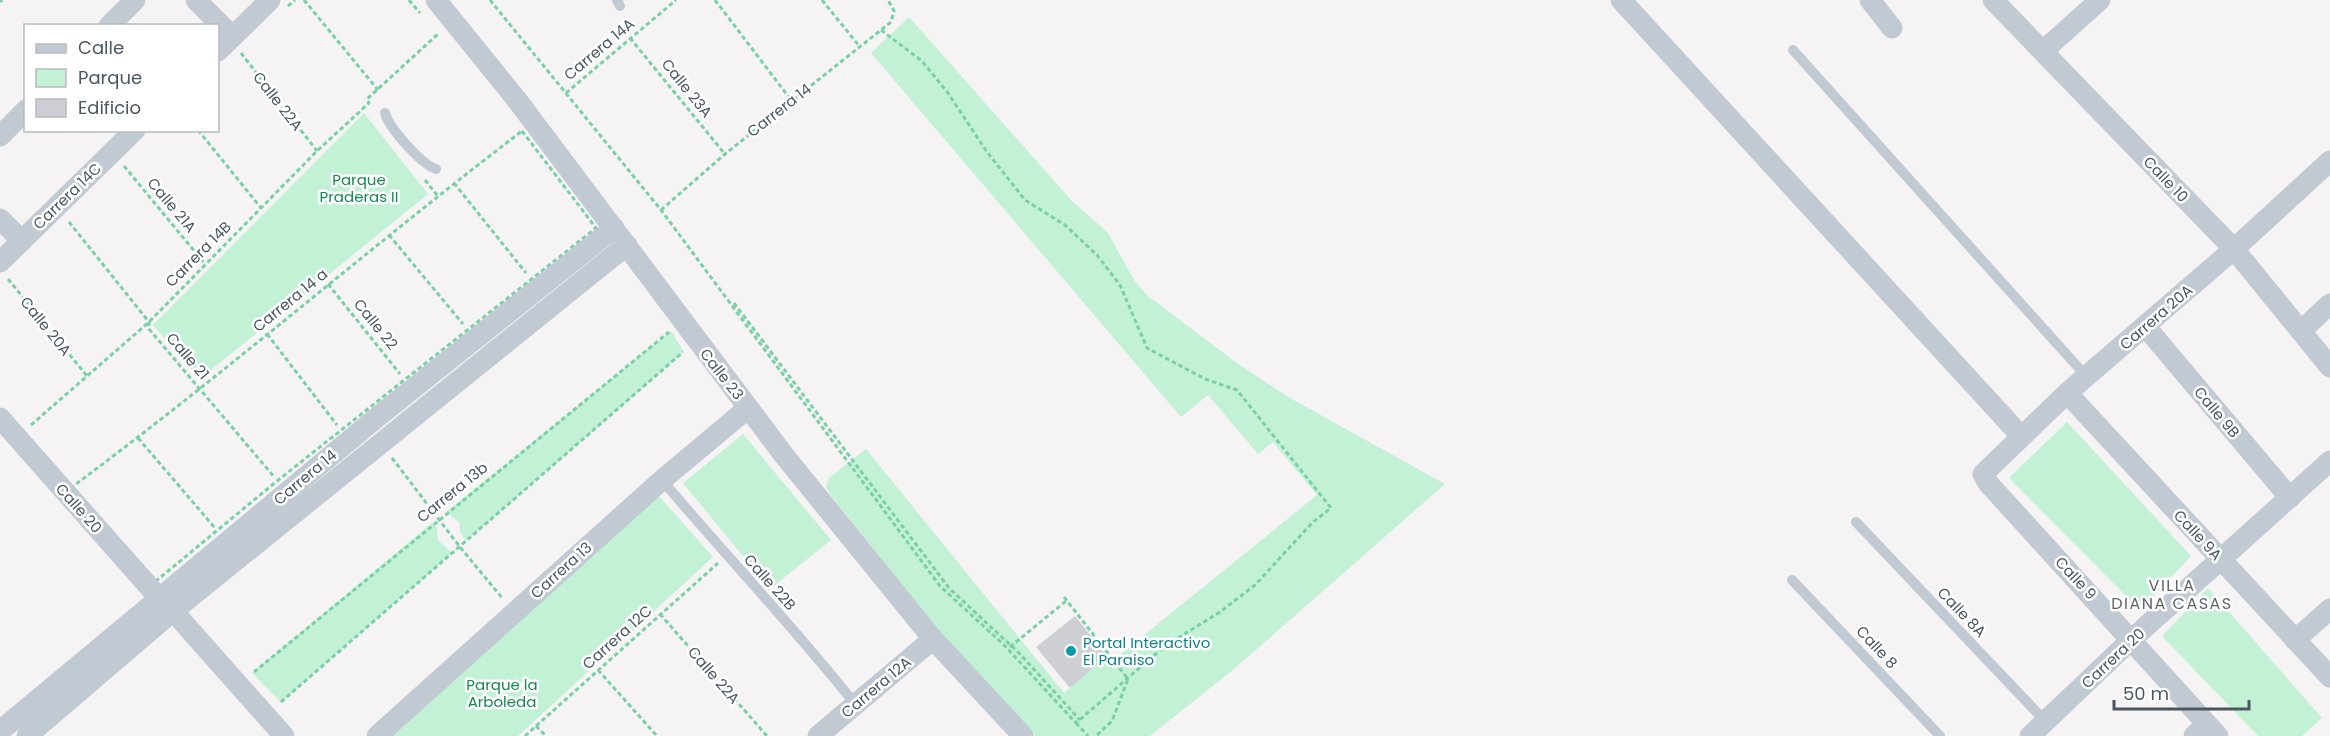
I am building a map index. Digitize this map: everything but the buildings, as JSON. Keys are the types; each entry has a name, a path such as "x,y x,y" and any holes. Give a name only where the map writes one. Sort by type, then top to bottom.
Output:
{"street":[{"path":"111,24 135,0"},
{"path":"196,0 214,24"},
{"path":"219,31 230,46 270,0"},
{"name":"Calle 23","path":"436,0 518,100 748,408 933,639 1018,734"},
{"path":"1621,0 2021,436"},
{"path":"1870,0 1892,28"},
{"name":"Calle 10","path":"1994,0 2234,249 2330,367"},
{"path":"2043,51 2100,0"},
{"path":"0,136 24,112"},
{"name":"Carrera 14C","path":"2,269 21,241 133,132"},
{"name":"Carrera 20A","path":"1983,474 2067,393 2234,249 2330,161"},
{"path":"0,219 21,241"},
{"name":"Carrera 14","path":"27,736 166,604 375,418 614,228"},
{"name":"Carrera 14","path":"0,730 380,442 627,245"},
{"path":"2302,330 2330,304"},
{"name":"Calle 9B","path":"2145,327 2290,498"},
{"name":"Calle 9A","path":"2067,393 2330,677"},
{"name":"Carrera 13","path":"377,736 662,480 748,408"},
{"name":"Calle 20","path":"0,418 284,736"},
{"name":"Carrera 20","path":"2038,729 2132,639 2330,461"},
{"name":"Calle 9","path":"1983,474 1988,483 2132,639 2206,732"},
{"path":"2295,640 2330,609"},
{"name":"Carrera 12A","path":"818,736 933,639"}],"lane":[{"path":"1793,50 2086,376"},
{"path":"385,113 405,142 428,166 436,169"},
{"name":"Calle 22B","path":"662,480 726,556 805,642 855,704"},
{"name":"Calle 8A","path":"1856,522 2038,729"},
{"name":"Calle 8","path":"1792,579 1940,736"}],"path":[{"path":"304,0 378,90 439,35"},
{"path":"490,0 661,210 940,586 1009,648"},
{"name":"Carrera 14A","path":"566,93 676,0"},
{"path":"715,0 791,100"},
{"path":"822,0 860,47"},
{"name":"Carrera 14","path":"661,210 791,100 891,22 894,11 888,0"},
{"path":"881,30 922,61 948,93 987,152 1026,200 1065,225 1097,255 1120,285 1147,348 1205,379 1237,390 1331,508 1313,522 1255,585 1220,612 1165,646 1078,722"},
{"name":"Calle 23A","path":"630,38 725,154"},
{"name":"Calle 22A","path":"230,46 317,151"},
{"name":"Carrera 14B","path":"25,430 149,322 317,151 369,103 367,99 378,90"},
{"name":"Carrera 14 a","path":"217,531 156,580 72,487 138,438 454,183 522,131 596,228 531,280"},
{"path":"200,132 262,208"},
{"name":"Calle 21A","path":"121,163 205,264"},
{"path":"138,438 217,531 277,481 469,331 531,280 454,183"},
{"name":"Calle 21","path":"64,216 149,322 149,328 277,481"},
{"path":"389,235 469,331"},
{"name":"Calle 20A","path":"2,269 88,377"},
{"name":"Calle 22","path":"328,284 405,380"},
{"path":"734,303 949,588 1009,648 1078,722 1088,736"},
{"name":"Carrera 13b","path":"238,684 438,519 684,322"},
{"path":"267,334 341,431"},
{"path":"266,715 697,341"},
{"path":"380,442 459,547 514,612"},
{"name":"Carrera 12C","path":"525,736 726,556"},
{"path":"1009,648 1065,599 1128,678"},
{"name":"Calle 22A","path":"660,614 767,736"},
{"path":"1031,622 1034,625"},
{"path":"598,670 657,736"},
{"path":"1096,736 1112,721 1128,678"},
{"path":"536,726 546,736"}],"green space":[{"path":"909,17 1071,200 1108,233 1134,280 1148,296 1238,364 1290,398 1445,484 1234,669 1150,736 1035,736 943,636 829,493 826,485 829,478 866,449 1064,693 1107,656 1117,657 1317,495 1273,442 1258,454 1208,395 1181,417 871,53"},
{"name":"Parque Praderas II","path":"364,113 428,194 200,379 153,325"},
{"path":"671,331 684,352 466,541 460,532 459,522 446,512"},
{"path":"2067,422 2191,556 2140,610 2009,478"},
{"path":"743,434 831,540 770,589 683,483"},
{"name":"Parque la Arboleda","path":"658,495 713,557 518,736 389,736"},
{"path":"432,523 437,528 438,540 452,553 281,702 252,673"},
{"path":"2208,588 2322,718 2302,736 2258,736 2162,636"}],"place":[{"name":"Portal Interactivo El Paraiso","path":"1071,651"}],"district":[{"name":"VILLA DIANA CASAS","path":"2172,594"}]}
